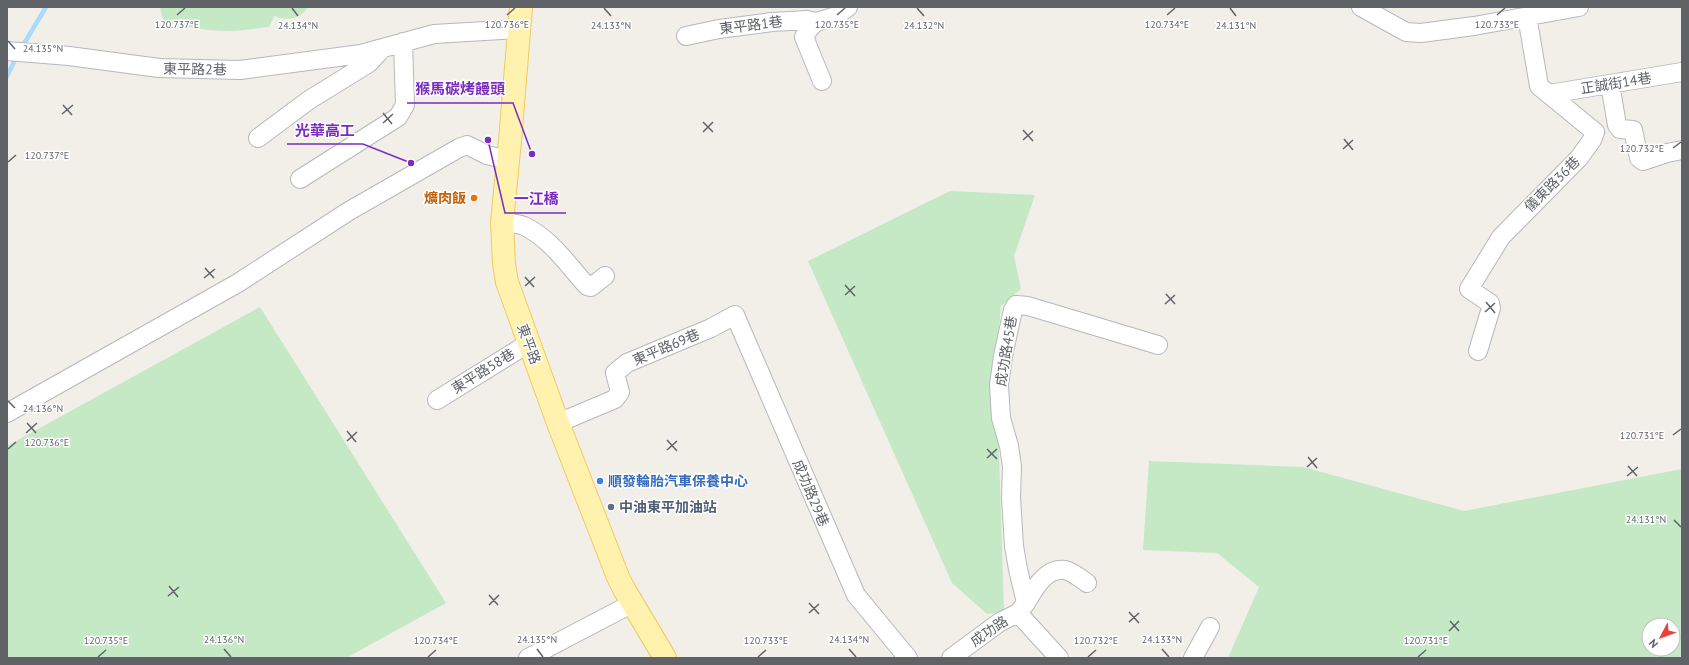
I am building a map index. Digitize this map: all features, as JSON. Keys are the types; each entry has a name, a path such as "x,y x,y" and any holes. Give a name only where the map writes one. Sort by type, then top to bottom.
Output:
{"main road":[{"name":"東平路","path":"521,7 502,222 502,248 507,282 558,423 618,577 665,658"}],"street":[{"name":"東平路1巷","path":"686,36 719,29 772,22 807,20 816,22 836,16 848,7"},
{"path":"1361,7 1367,12 1410,33 1474,26 1579,7"},
{"name":"儀東路36巷","path":"1478,351 1490,315 1490,303 1469,289 1501,236 1579,158 1592,140 1595,132 1539,86 1527,16"},
{"path":"816,22 804,37 822,81"},
{"name":"東平路2巷","path":"7,51 69,56 159,68 240,70 361,54 434,34 519,29"},
{"path":"300,179 398,117 404,105 403,42"},
{"path":"258,138 309,100 369,63 382,48"},
{"name":"正誠街14巷","path":"1549,94 1682,72"},
{"path":"1610,84 1617,125 1620,129 1633,130 1639,158 1643,161 1682,150"},
{"path":"7,413 238,283 349,211 459,148 467,145 486,155 507,160"},
{"path":"502,222 524,226 540,237 550,245 588,286 591,287 605,276"},
{"name":"成功路45巷","path":"1022,608 1014,546 1011,498 1012,467 1009,446 1001,418 999,385 1003,356 1013,310 1016,305 1028,306 1158,345"},
{"name":"東平路69巷","path":"558,423 615,399 620,392 615,373 627,363 711,328 735,315"},
{"name":"成功路29巷","path":"735,315 856,595 908,658"},
{"name":"東平路58巷","path":"436,400 529,343"},
{"path":"1022,608 1037,585 1050,573 1057,570 1065,570 1073,573 1087,583"},
{"path":"528,658 633,603"},
{"name":"成功路","path":"951,658 1000,622 1022,608 1059,658"},
{"path":"1193,658 1210,627"}],"green space":[{"path":"160,7 308,7 301,15 297,17 284,19 274,16 269,27 228,31 195,28 163,20"},
{"path":"950,191 1035,195 1014,256 1021,289 1001,306 996,358 1004,612 987,614 952,583 808,261"},
{"path":"260,307 446,603 346,658 7,658 7,446"},
{"path":"1149,461 1303,467 1464,511 1682,469 1682,658 1228,658 1259,587 1217,553 1143,550"}],"waterway":[{"path":"22,47 46,7"},
{"path":"7,76 17,56"}],"place":[{"name":"一江橋","path":"488,140"},
{"name":"猴馬碳烤饅頭","path":"532,154"},
{"name":"光華高工","path":"411,163"},
{"name":"爌肉飯","path":"474,198"},
{"name":"順發輪胎汽車保養中心","path":"600,481"},
{"name":"中油東平加油站","path":"611,507"}]}
